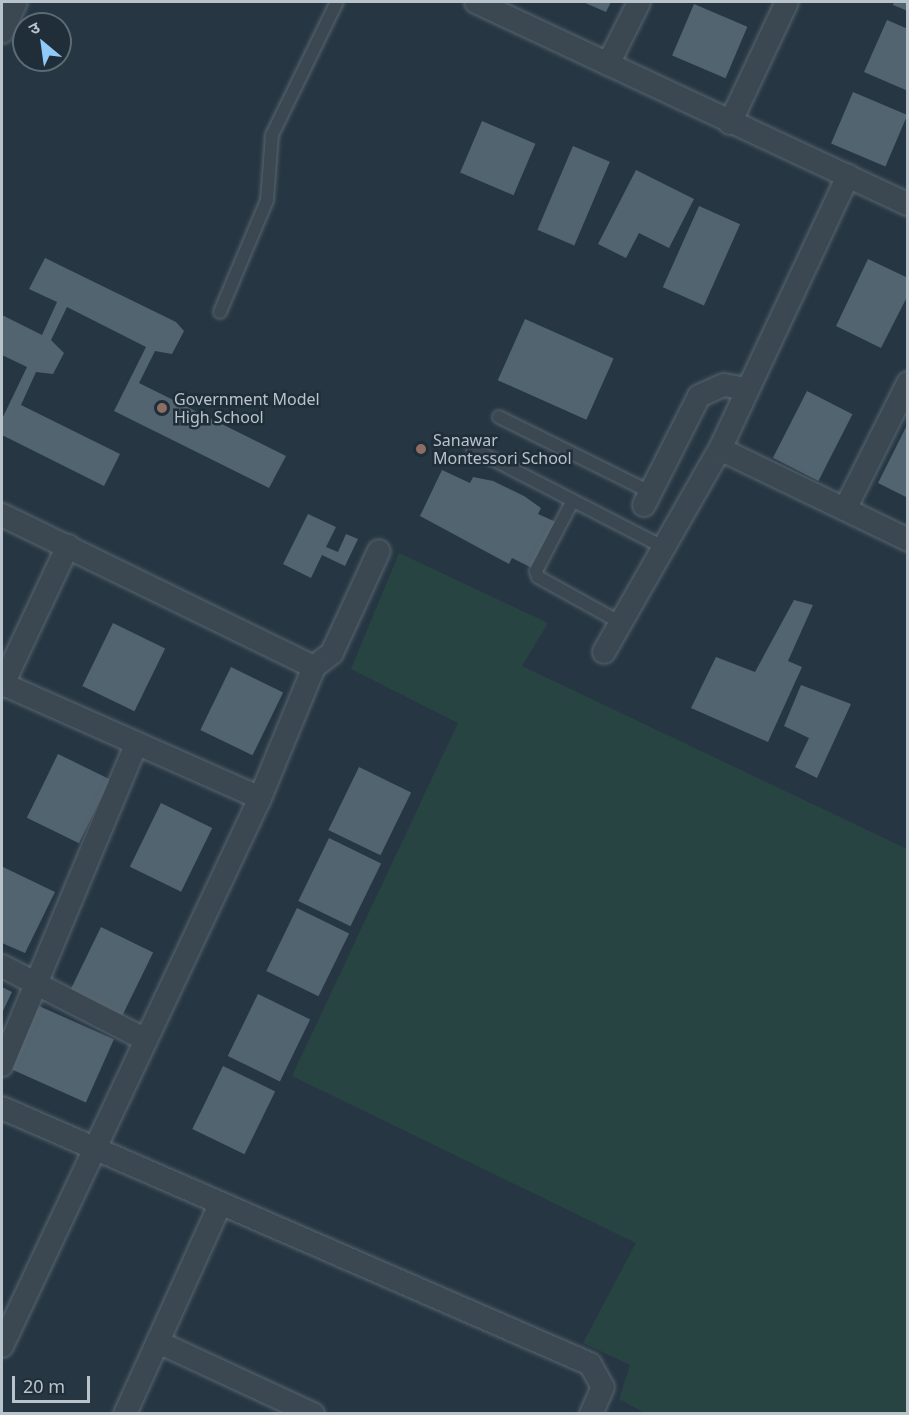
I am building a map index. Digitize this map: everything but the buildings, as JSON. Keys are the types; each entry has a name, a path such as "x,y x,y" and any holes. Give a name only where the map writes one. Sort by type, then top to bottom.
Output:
{"street":[{"path":"2,32 16,2"},
{"path":"476,2 730,123 908,204"},
{"path":"608,64 639,2"},
{"path":"730,123 787,2"},
{"path":"604,652 720,449 746,389 848,176"},
{"path":"845,509 908,383"},
{"path":"647,498 699,396 724,385 746,389"},
{"path":"720,449 908,540"},
{"path":"2,515 314,667"},
{"path":"68,546 2,685 260,798"},
{"path":"2,1346 260,798 314,667 332,653 379,550"},
{"path":"2,1065 137,743"},
{"path":"2,966 146,1040"},
{"path":"2,1108 93,1151 590,1364 603,1387 591,1413"},
{"path":"125,1413 220,1205"},
{"path":"158,1342 313,1413"}],"lane":[{"path":"220,312 267,200 272,135 337,2"},
{"path":"499,417 647,498"},
{"path":"473,449 663,547"},
{"path":"572,502 536,571 538,578 621,623"}],"green space":[{"path":"399,553 548,623 522,666 907,849 907,1413 645,1413 619,1399 630,1365 583,1343 636,1243 292,1076 458,723 351,669"}],"place":[{"name":"Government Model High School","path":"162,408"},
{"name":"Sanawar Montessori School","path":"421,449"}]}
